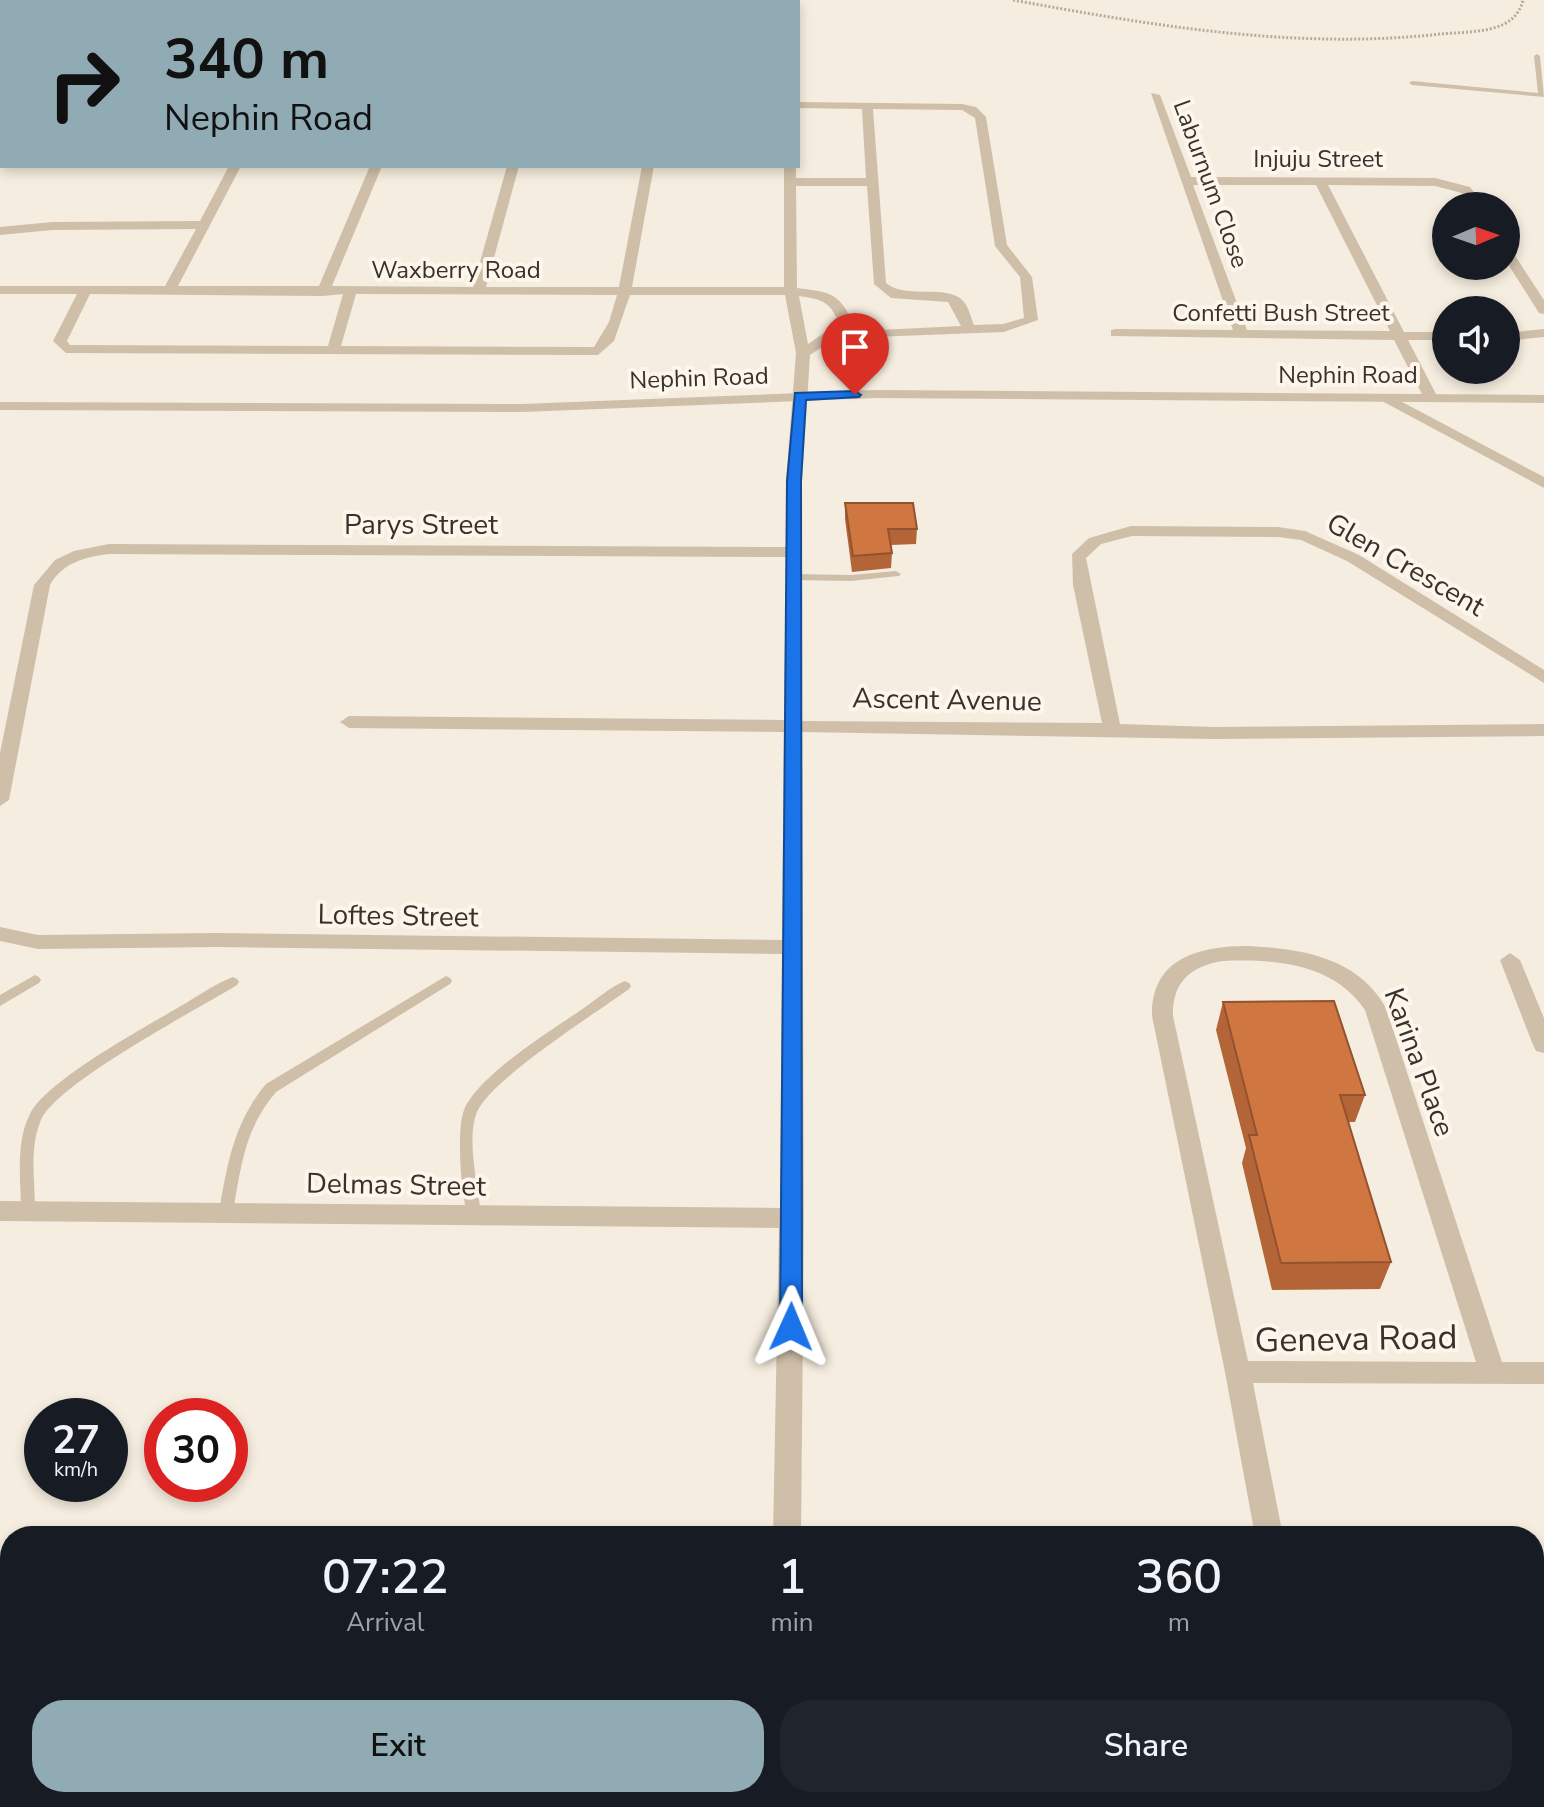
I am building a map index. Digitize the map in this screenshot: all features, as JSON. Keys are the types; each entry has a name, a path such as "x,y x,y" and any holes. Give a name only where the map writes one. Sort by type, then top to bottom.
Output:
{"street":[{"name":"Laburnum Close","path":"1155,95 1242,335"},
{"path":"800,105 962,107 972,109 980,117 1001,246 1026,277 1031,320 1021,325 878,334"},
{"path":"867,106 883,290 952,298 958,303 969,329"},
{"path":"170,290 234,168"},
{"path":"323,292 375,168"},
{"path":"478,292 512,168"},
{"path":"86,290 60,341 66,349 598,351 610,342 625,291 648,168"},
{"path":"787,1526 792,1218 793,552 803,353 791,291 790,168"},
{"name":"Injuju Street","path":"1188,181 1447,184 1468,192"},
{"path":"789,182 872,182"},
{"path":"1320,182 1431,398"},
{"path":"0,231 52,226 204,225"},
{"path":"1520,273 1544,310"},
{"name":"Waxberry Road","path":"0,290 791,291 821,295 837,303 843,311 844,319 839,329 803,353"},
{"path":"333,351 350,292"},
{"name":"Confetti Bush Street","path":"1116,333 1432,336"},
{"path":"1520,336 1544,333"},
{"name":"Nephin Road","path":"0,406 478,409 799,396 1544,399"},
{"path":"1387,398 1544,483"},
{"name":"Glen Crescent","path":"1112,729 1081,585 1078,557 1095,541 1131,531 1278,532 1317,540 1353,558 1544,678"},
{"name":"Parys Street","path":"7,718 42,585 53,569 82,554 109,549 793,552"},
{"path":"0,800 7,718"},
{"name":"Ascent Avenue","path":"349,722 1245,733 1544,730"},
{"name":"Loftes Street","path":"2,935 38,942 216,940 793,947"},
{"name":"Karina Place","path":"1238,1372 1192,1164 1162,1001 1177,972 1190,963 1240,954 1282,955 1328,967 1352,979 1365,991 1375,1008 1492,1371"},
{"path":"1510,960 1544,1045"},
{"name":"Delmas Street","path":"0,1211 792,1218"},
{"name":"Geneva Road","path":"1267,1526 1238,1372 1544,1373"}],"lane":[{"path":"1412,83 1543,95 1537,56"},
{"path":"793,577 851,578 896,574"},
{"path":"0,1001 35,980"},
{"path":"226,1212 236,1152 247,1117 258,1101 271,1088 446,981"},
{"path":"28,1211 32,1127 38,1111 79,1077 233,982"},
{"path":"474,1215 468,1133 476,1101 500,1078 625,986"}],"path":[{"path":"1013,0 1119,19 1294,42 1411,39 1492,27 1516,21 1522,13 1523,0"}],"building":[{"path":"845,503 913,503 917,529 888,529 892,553 853,556"},
{"path":"1334,1001 1365,1095 1340,1095 1391,1262 1281,1263 1249,1135 1257,1135 1223,1002"}],"route":[{"path":"791,1327 794,481 797,424 799,396 855,395"}]}
